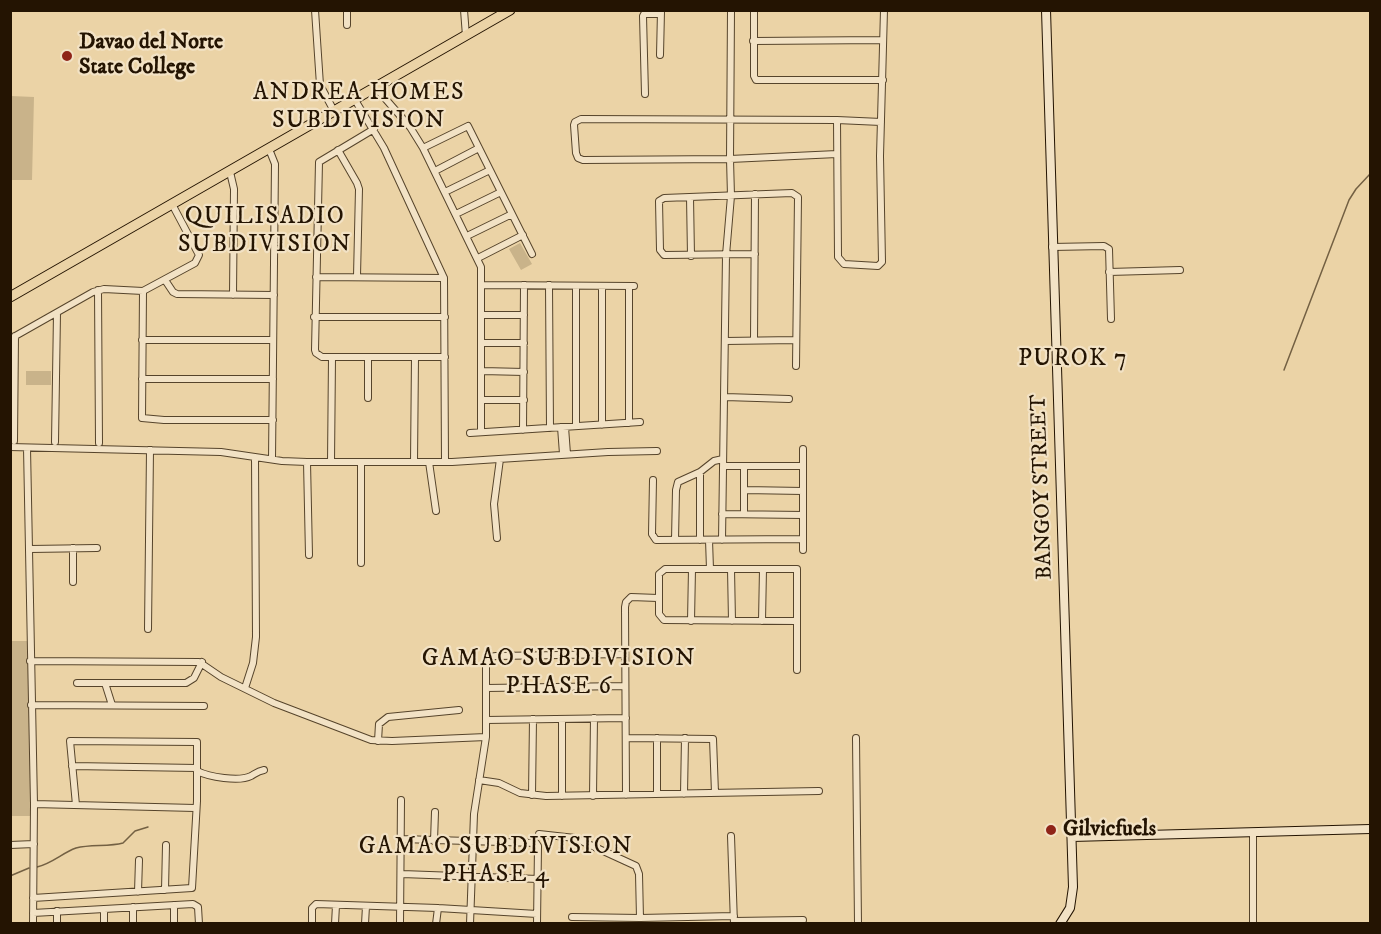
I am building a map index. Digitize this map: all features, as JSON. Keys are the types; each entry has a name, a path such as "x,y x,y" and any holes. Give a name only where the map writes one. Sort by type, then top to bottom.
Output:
{"main road":[{"path":"10,297 510,10"},
{"name":"BANGOY STREET","path":"1046,10 1072,837 1072,898 1067,915 1060,924"},
{"path":"1072,837 1371,829"}],"street":[{"path":"315,10 320,85 334,111"},
{"path":"347,10 348,25"},
{"path":"464,10 466,36"},
{"path":"722,540 726,255 731,196 731,10"},
{"path":"754,10 753,41 756,80 883,80"},
{"path":"837,120 837,257 844,264 880,265 882,262 881,122 884,10"},
{"path":"645,94 644,14 661,12 660,55"},
{"path":"753,41 883,40"},
{"path":"376,88 410,127 423,148 478,258 482,272 482,432"},
{"path":"355,100 374,129 444,278 445,462"},
{"path":"837,154 730,159 583,160 578,158 576,153 574,125 581,119 881,122"},
{"path":"423,148 468,126 532,254"},
{"path":"374,129 321,159 318,166 316,353 322,357 332,358 445,357"},
{"path":"435,171 479,148"},
{"path":"269,149 275,164 272,459"},
{"path":"338,150 359,189 357,276"},
{"path":"445,192 490,170"},
{"path":"230,172 234,189 233,295"},
{"path":"456,214 501,192"},
{"path":"755,254 668,256 662,253 658,203 664,198 792,193 798,197 796,366"},
{"path":"754,340 755,195"},
{"path":"690,197 691,256"},
{"path":"172,204 199,258 195,263 143,291 98,290 13,337 12,444 27,448 221,452 307,462 445,462 657,451"},
{"path":"467,236 512,214"},
{"path":"478,258 522,235"},
{"path":"1052,247 1107,247 1111,320"},
{"path":"1109,272 1180,270"},
{"path":"316,277 444,278"},
{"path":"165,280 175,293 274,295"},
{"path":"482,285 632,286 629,423"},
{"path":"524,285 524,429"},
{"path":"549,285 550,428"},
{"path":"576,286 576,426"},
{"path":"602,286 602,424"},
{"path":"98,290 99,442"},
{"path":"143,291 142,418 273,420"},
{"path":"55,442 57,313"},
{"path":"482,315 524,315"},
{"path":"315,317 445,317"},
{"path":"142,340 273,340"},
{"path":"725,341 796,340"},
{"path":"482,343 524,343"},
{"path":"368,357 368,398"},
{"path":"414,462 415,357"},
{"path":"331,462 332,358"},
{"path":"482,371 524,372"},
{"path":"142,379 273,379"},
{"path":"725,397 789,399"},
{"path":"482,400 524,400"},
{"path":"470,433 640,422"},
{"path":"563,427 565,454"},
{"path":"27,448 34,804 33,924"},
{"path":"803,449 803,550"},
{"path":"148,629 150,450"},
{"path":"245,688 254,663 256,637 255,456"},
{"path":"497,538 494,504 500,459"},
{"path":"675,540 676,485 681,480 700,472 714,461 744,466 803,466"},
{"path":"307,462 309,555"},
{"path":"361,462 361,563"},
{"path":"429,462 436,512"},
{"path":"744,466 744,514"},
{"path":"700,472 700,540"},
{"path":"653,480 652,537 656,540 803,539"},
{"path":"744,490 803,491"},
{"path":"722,514 803,515"},
{"path":"709,540 710,569"},
{"path":"73,548 73,582"},
{"path":"30,549 97,548"},
{"path":"796,621 662,619 659,614 658,598 661,571 665,569 796,568 797,670"},
{"path":"692,569 692,621"},
{"path":"731,569 732,621"},
{"path":"762,621 763,569"},
{"path":"626,795 627,738 624,654 627,602 628,599 636,597 658,598"},
{"path":"470,924 475,802 486,737 486,660 488,657 496,656 624,654"},
{"path":"30,661 142,660 202,663 221,677 284,708 365,739 378,741 486,737"},
{"path":"77,683 189,682 197,675 202,663"},
{"path":"105,683 112,705"},
{"path":"486,688 625,686"},
{"path":"31,705 204,706"},
{"path":"378,741 379,724 388,717 459,710"},
{"path":"562,718 562,796"},
{"path":"592,796 594,718"},
{"path":"486,720 626,718"},
{"path":"532,795 533,719"},
{"path":"627,738 708,738 714,741 715,793"},
{"path":"657,738 657,794"},
{"path":"684,794 685,738"},
{"path":"856,738 858,924"},
{"path":"33,898 192,888 197,801 197,742 70,741 76,805"},
{"path":"72,766 197,770 211,777 227,778 249,777 256,771 264,770"},
{"path":"479,780 499,783 520,793 562,796 819,791"},
{"path":"400,924 401,800"},
{"path":"34,804 195,808"},
{"path":"434,841 435,812"},
{"path":"1253,833 1253,924"},
{"path":"539,834 575,838 636,866 639,874 640,918"},
{"path":"731,836 734,920"},
{"path":"401,839 536,843 538,846 537,924"},
{"path":"10,845 34,844"},
{"path":"165,890 166,845"},
{"path":"138,892 140,860"},
{"path":"402,874 538,879"},
{"path":"312,924 312,906 316,904 537,914"},
{"path":"174,905 174,924"},
{"path":"33,913 196,905 199,911 199,924"},
{"path":"335,924 336,905"},
{"path":"365,924 366,906"},
{"path":"133,907 133,924"},
{"path":"436,924 438,908"},
{"path":"104,909 104,924"},
{"path":"57,912 57,924"},
{"path":"572,917 803,920"}],"shaded area":[{"path":"11,96 34,97 32,180 11,180"},
{"path":"520,243 532,264 521,270 509,249"},
{"path":"26,371 51,371 51,385 26,385"},
{"path":"10,641 28,641 32,816 11,816"}],"waterway":[{"path":"1284,370 1349,200 1370,174"},
{"path":"37,867 76,848 123,843 135,831 148,827"},
{"path":"10,876 29,868"}],"place":[{"name":"Davao del Norte State College","path":"67,56"},
{"name":"Gilvicfuels","path":"1051,830"}],"district":[{"name":"ANDREA HOMES SUBDIVISION","path":"359,108"},
{"name":"QUILISADIO SUBDIVISION","path":"265,232"},
{"name":"PUROK 7","path":"1073,360"},
{"name":"GAMAO SUBDIVISION PHASE 6","path":"559,674"},
{"name":"GAMAO SUBDIVISION PHASE 4","path":"496,862"}]}
